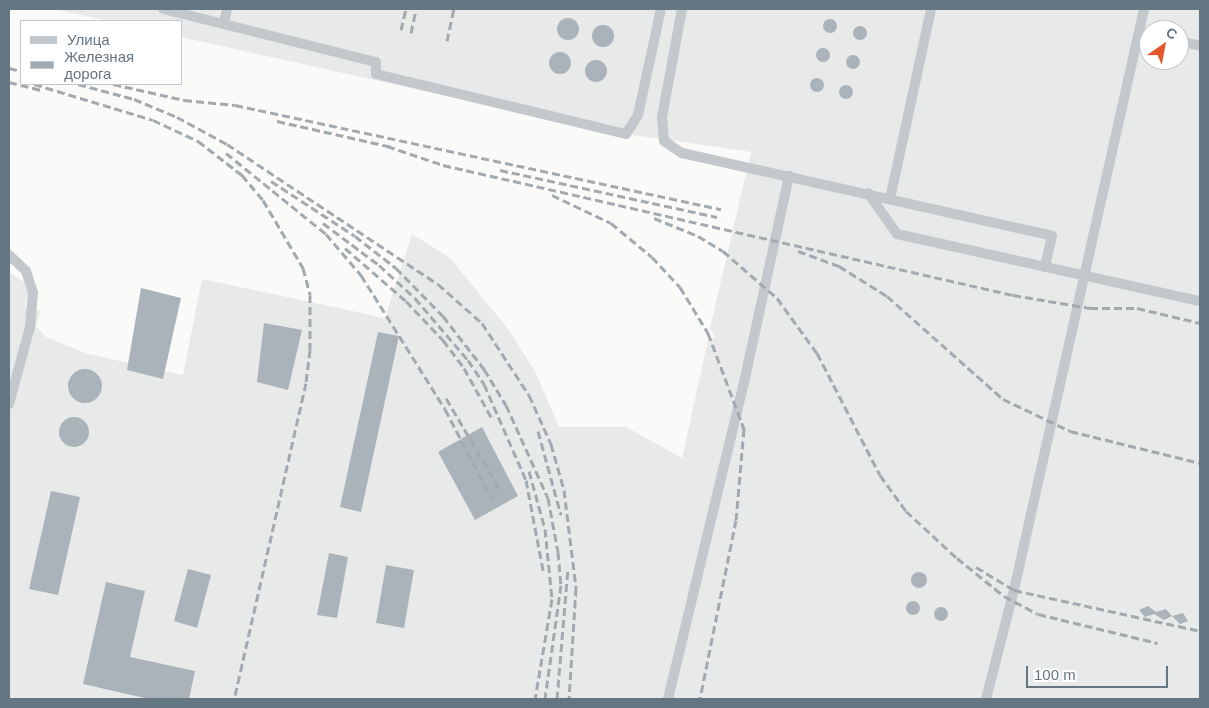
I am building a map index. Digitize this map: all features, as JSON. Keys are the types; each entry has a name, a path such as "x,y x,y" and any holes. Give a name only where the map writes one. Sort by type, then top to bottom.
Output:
{"street":[{"path":"163,9 376,62 376,74 626,134 638,115 661,9"},
{"path":"224,23 227,9"},
{"path":"682,9 662,117 664,141 682,153 868,193 1052,236 1045,267"},
{"path":"890,199 931,9"},
{"path":"986,699 1014,590 1082,276 1144,9"},
{"path":"668,699 743,387 789,176"},
{"path":"868,193 898,234 1200,301"},
{"path":"9,255 26,270 33,292 30,327 9,404"}],"shaded area":[{"path":"53,9 1200,9 1200,699 9,699 9,272 24,282 28,293 25,308 40,311 36,326 46,337 88,354 183,375 202,279 385,318 412,234 450,258 509,330 536,373 559,427 626,427 682,458 708,340 715,337 710,328 751,152 634,135 507,107 505,109 182,37 182,20 104,20"}],"building":[{"path":"568,18 576,21 579,29 576,37 568,40 560,37 557,29 560,21"},
{"path":"827,19 833,19 837,26 833,33 827,33 823,29 823,23"},
{"path":"603,25 611,28 614,36 611,44 603,47 595,44 592,36 595,28"},
{"path":"857,26 863,26 867,33 863,40 857,40 853,36 853,30"},
{"path":"820,48 826,48 830,55 826,62 820,62 816,58 816,52"},
{"path":"560,52 568,55 571,63 568,71 560,74 552,71 549,63 552,55"},
{"path":"850,55 856,55 860,62 856,69 850,69 846,65 846,59"},
{"path":"596,60 604,63 607,71 604,79 596,82 588,79 585,71 588,63"},
{"path":"814,78 820,78 824,85 820,92 814,92 810,88 810,82"},
{"path":"843,85 849,85 853,92 849,99 843,99 839,95 839,89"},
{"path":"141,288 181,298 163,379 127,370"},
{"path":"264,323 302,330 288,390 257,382"},
{"path":"378,332 399,336 361,512 340,507"},
{"path":"85,369 97,374 102,386 97,398 85,403 73,398 68,386 73,374"},
{"path":"74,417 85,421 89,432 85,443 74,447 63,443 59,432 63,421"},
{"path":"482,427 518,496 475,520 438,452"},
{"path":"51,491 80,497 58,595 29,589"},
{"path":"329,553 348,557 337,618 317,615"},
{"path":"386,565 414,570 404,628 376,623"},
{"path":"188,569 211,575 197,628 174,621"},
{"path":"916,572 922,572 927,577 925,586 916,588 911,583 911,577"},
{"path":"106,582 145,591 130,657 195,671 189,699 149,699 83,684"},
{"path":"910,601 916,601 920,608 916,615 910,615 906,611 906,605"},
{"path":"1148,606 1156,612 1166,609 1172,616 1164,620 1154,614 1145,617 1139,610"},
{"path":"938,607 944,607 948,614 944,621 938,621 934,617 934,611"},
{"path":"1183,613 1188,621 1180,624 1172,616"}],"railway":[{"path":"401,30 406,9"},
{"path":"411,33 416,9"},
{"path":"447,41 454,9"},
{"path":"9,68 20,71"},
{"path":"9,82 20,85"},
{"path":"21,85 41,90"},
{"path":"37,85 153,120 198,141 242,175 263,200 303,268 310,295 310,350 306,383 234,699"},
{"path":"82,85 134,99 177,117 227,144 438,284 482,323 529,395 551,444 564,490 576,588 569,699"},
{"path":"117,85 184,100 235,105 721,209"},
{"path":"277,121 392,147"},
{"path":"387,146 443,165 1013,295 1090,308 1137,308 1200,323"},
{"path":"226,153 326,234 361,275 445,409 492,499"},
{"path":"500,170 717,217"},
{"path":"271,181 355,236 396,268 443,316 484,369 506,405 548,498 558,552 561,585 545,699"},
{"path":"552,195 611,223 652,257 680,287 708,333 744,429 736,520 700,699"},
{"path":"654,218 698,236 723,251 777,298 817,353 880,475 906,511 957,558 1004,596 1038,614 1158,643"},
{"path":"323,223 379,265 415,298 468,360 484,384 526,480 543,570"},
{"path":"345,248 406,301 443,340 464,368 491,417"},
{"path":"798,251 839,266 887,296 1003,399 1070,431 1200,463"},
{"path":"446,398 502,493"},
{"path":"538,431 561,515"},
{"path":"529,471 545,529 552,599 535,699"},
{"path":"557,699 568,567"},
{"path":"976,567 1014,590 1200,631"}]}
